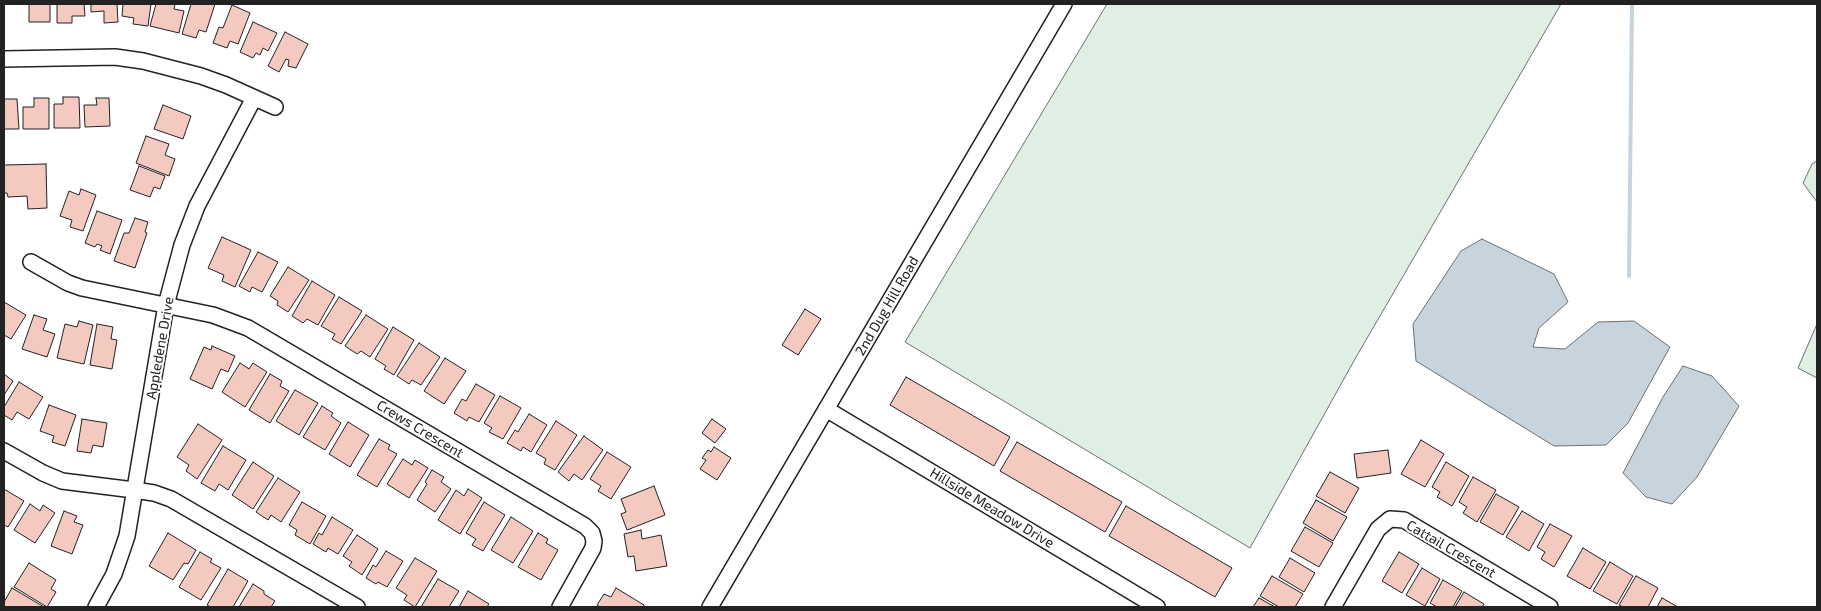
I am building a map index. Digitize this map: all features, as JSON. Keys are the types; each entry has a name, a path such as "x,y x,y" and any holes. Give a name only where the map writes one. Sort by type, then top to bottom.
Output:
{"street":[{"name":"2nd Dug Hill Road","path":"710,607 1064,4"},
{"path":"4,59 115,57 143,61 201,76 275,107"},
{"name":"Appledene Drive","path":"96,607 114,574 127,536 166,305 189,224 254,98"},
{"name":"Crews Crescent","path":"31,262 68,283 82,288 213,315 248,328 586,526 592,533 593,548 560,607"},
{"name":"Hillside Meadow Drive","path":"826,409 1157,607"},
{"path":"4,451 43,473 62,481 134,490 171,499 357,607"},
{"name":"Cattail Crescent","path":"1332,607 1378,529 1390,519 1404,520 1550,607"}],"green space":[{"path":"1107,4 1561,4 1355,359 1250,548 905,342"},
{"path":"1817,161 1817,202 1803,183 1812,164"},
{"path":"1817,324 1817,378 1798,368"}],"shaded area":[{"path":"1482,239 1554,274 1568,302 1539,328 1533,347 1565,349 1598,322 1634,321 1670,347 1628,423 1606,445 1554,446 1416,361 1413,324 1461,251"},
{"path":"1683,366 1712,376 1739,406 1697,477 1672,504 1646,497 1623,473 1663,397"}],"building":[{"path":"29,4 50,4 50,22 29,22"},
{"path":"57,4 84,4 85,16 72,16 72,23 57,23"},
{"path":"91,4 117,4 118,22 104,23 104,11 91,12"},
{"path":"123,4 151,4 148,26 133,24 134,18 122,16"},
{"path":"156,4 175,4 174,9 184,11 179,33 150,26"},
{"path":"191,4 215,4 206,32 199,30 196,38 182,34"},
{"path":"232,5 250,13 238,44 230,41 227,48 213,43 219,27 223,28"},
{"path":"253,22 277,33 268,51 263,48 260,55 256,53 253,58 240,52"},
{"path":"285,32 308,44 296,68 288,66 289,60 286,59 279,72 268,66"},
{"path":"63,97 79,97 80,128 54,128 54,104 63,104"},
{"path":"34,98 49,98 49,129 23,129 23,107 34,107"},
{"path":"96,98 109,98 110,126 85,127 84,105 97,105"},
{"path":"4,99 17,99 19,129 4,129"},
{"path":"163,105 191,116 183,139 154,129"},
{"path":"146,136 169,144 165,155 175,159 169,176 136,163"},
{"path":"46,164 47,208 28,209 27,196 8,197 7,193 4,193 4,165"},
{"path":"139,166 165,176 160,189 154,187 150,197 130,190"},
{"path":"81,189 96,195 83,231 70,227 72,220 60,216 69,191 79,195"},
{"path":"97,211 122,220 110,254 100,250 102,246 97,244 95,247 85,243"},
{"path":"135,218 148,222 145,232 147,233 135,268 114,261 124,233 129,233"},
{"path":"222,237 251,250 235,287 222,281 224,275 208,268"},
{"path":"258,252 278,262 262,292 252,287 250,292 239,286"},
{"path":"288,267 309,280 288,312 277,305 278,301 270,296"},
{"path":"312,281 335,295 318,325 307,319 303,323 292,316"},
{"path":"339,297 362,311 341,344 332,339 335,334 321,326"},
{"path":"4,302 26,315 11,339 4,335"},
{"path":"805,309 821,319 798,355 782,345"},
{"path":"34,315 47,319 43,330 55,334 47,357 22,349"},
{"path":"366,315 388,329 370,357 361,351 357,354 345,346"},
{"path":"79,321 93,325 84,364 57,358 65,324 77,327"},
{"path":"97,324 113,327 111,339 117,340 112,369 90,365"},
{"path":"393,327 414,340 394,375 384,369 386,366 375,359"},
{"path":"419,343 440,357 421,385 412,380 409,384 397,376"},
{"path":"212,346 235,356 228,372 221,369 212,389 190,379 204,347 211,350"},
{"path":"445,358 466,371 444,404 424,391"},
{"path":"240,363 249,369 253,363 267,372 245,407 222,392"},
{"path":"4,374 13,381 4,395"},
{"path":"270,374 282,381 280,386 289,391 270,423 249,410"},
{"path":"906,377 1010,437 994,466 890,405"},
{"path":"19,382 43,397 29,419 17,412 12,420 4,415 4,407"},
{"path":"476,384 495,395 479,422 469,417 467,421 454,413 462,399 466,401"},
{"path":"295,390 318,403 299,435 276,421"},
{"path":"500,396 521,408 503,439 489,432 492,428 484,423"},
{"path":"49,405 76,415 65,446 52,442 54,436 40,431"},
{"path":"322,406 333,413 331,416 341,423 325,450 303,437"},
{"path":"529,414 547,425 531,452 523,447 521,451 507,443 515,430 518,432"},
{"path":"82,419 107,423 103,447 93,445 91,453 77,451"},
{"path":"712,419 726,429 715,443 702,433"},
{"path":"556,421 577,435 555,470 544,464 546,459 536,453"},
{"path":"348,422 369,435 350,467 329,454"},
{"path":"198,424 222,440 197,479 186,471 189,465 177,457"},
{"path":"584,436 603,450 582,480 574,474 569,481 558,472"},
{"path":"379,439 390,445 388,449 397,454 377,487 357,475"},
{"path":"1421,440 1444,454 1425,487 1401,474"},
{"path":"1017,442 1122,502 1105,532 1000,471"},
{"path":"223,446 246,460 228,490 219,484 215,491 201,483"},
{"path":"714,447 731,458 717,480 700,469 706,460 702,458 708,450 711,452"},
{"path":"1388,450 1391,473 1357,478 1354,454"},
{"path":"607,452 631,467 611,499 598,491 601,486 590,479"},
{"path":"403,459 412,465 415,460 428,468 409,498 387,484"},
{"path":"253,462 274,476 253,509 232,495"},
{"path":"1446,462 1469,476 1452,506 1437,497 1440,492 1432,487"},
{"path":"432,470 444,477 441,482 451,489 435,512 417,500 427,484 425,482"},
{"path":"1330,472 1359,488 1345,513 1316,496"},
{"path":"1473,477 1496,490 1477,522 1463,513 1467,507 1459,502"},
{"path":"278,478 300,492 281,522 271,515 268,520 256,512"},
{"path":"654,486 665,515 627,530 621,514 626,512 621,499"},
{"path":"4,489 24,501 8,527 4,525"},
{"path":"468,489 482,498 460,534 438,520 456,490 464,496"},
{"path":"1496,494 1519,507 1503,535 1480,522"},
{"path":"1316,500 1347,517 1333,541 1303,523"},
{"path":"302,502 326,516 310,544 295,535 297,530 289,525"},
{"path":"484,502 505,515 483,551 472,545 476,539 466,533"},
{"path":"30,504 40,511 43,505 55,513 35,543 14,530"},
{"path":"1126,506 1232,568 1215,597 1109,536"},
{"path":"64,511 77,516 74,522 83,525 72,554 51,546"},
{"path":"1522,511 1544,524 1529,551 1506,537"},
{"path":"332,517 353,530 338,554 328,548 326,552 313,544 319,533 322,535"},
{"path":"511,517 533,531 513,563 491,550"},
{"path":"1550,524 1572,536 1554,567 1541,559 1545,552 1537,547"},
{"path":"1305,527 1333,543 1319,567 1291,551"},
{"path":"641,530 642,539 661,535 667,566 636,571 634,556 628,557 624,534"},
{"path":"168,533 196,550 188,564 184,563 173,580 149,566"},
{"path":"538,533 548,539 546,543 558,550 541,580 518,567"},
{"path":"357,535 378,549 362,575 349,566 352,562 343,556"},
{"path":"1583,548 1606,562 1590,589 1567,576"},
{"path":"386,551 403,561 387,587 378,582 376,584 366,578 373,565 376,567"},
{"path":"200,552 212,559 210,562 221,568 201,600 179,587"},
{"path":"1399,552 1419,564 1402,593 1382,581"},
{"path":"415,558 437,571 415,607 404,600 407,595 396,588"},
{"path":"1290,558 1315,573 1304,592 1279,577"},
{"path":"1610,562 1633,576 1617,604 1593,591"},
{"path":"29,563 56,580 51,589 56,592 47,607 14,587"},
{"path":"1422,568 1440,579 1425,606 1406,595"},
{"path":"228,569 248,581 233,607 211,607 207,605"},
{"path":"1272,576 1303,594 1295,607 1279,607 1260,596"},
{"path":"1636,576 1658,588 1648,607 1623,607 1619,605"},
{"path":"438,579 459,591 449,607 421,607"},
{"path":"1443,580 1462,591 1453,607 1437,607 1430,603"},
{"path":"253,584 275,601 271,607 239,607"},
{"path":"12,588 44,607 4,607 4,602"},
{"path":"616,588 644,605 643,607 600,607 597,605 604,594 611,597"},
{"path":"468,591 489,604 487,607 459,607"},
{"path":"1464,592 1484,604 1482,607 1455,607"},
{"path":"1259,598 1275,607 1253,607"},
{"path":"1662,598 1678,607 1657,607"}],"waterway":[{"path":"1629,276 1632,4"}]}
